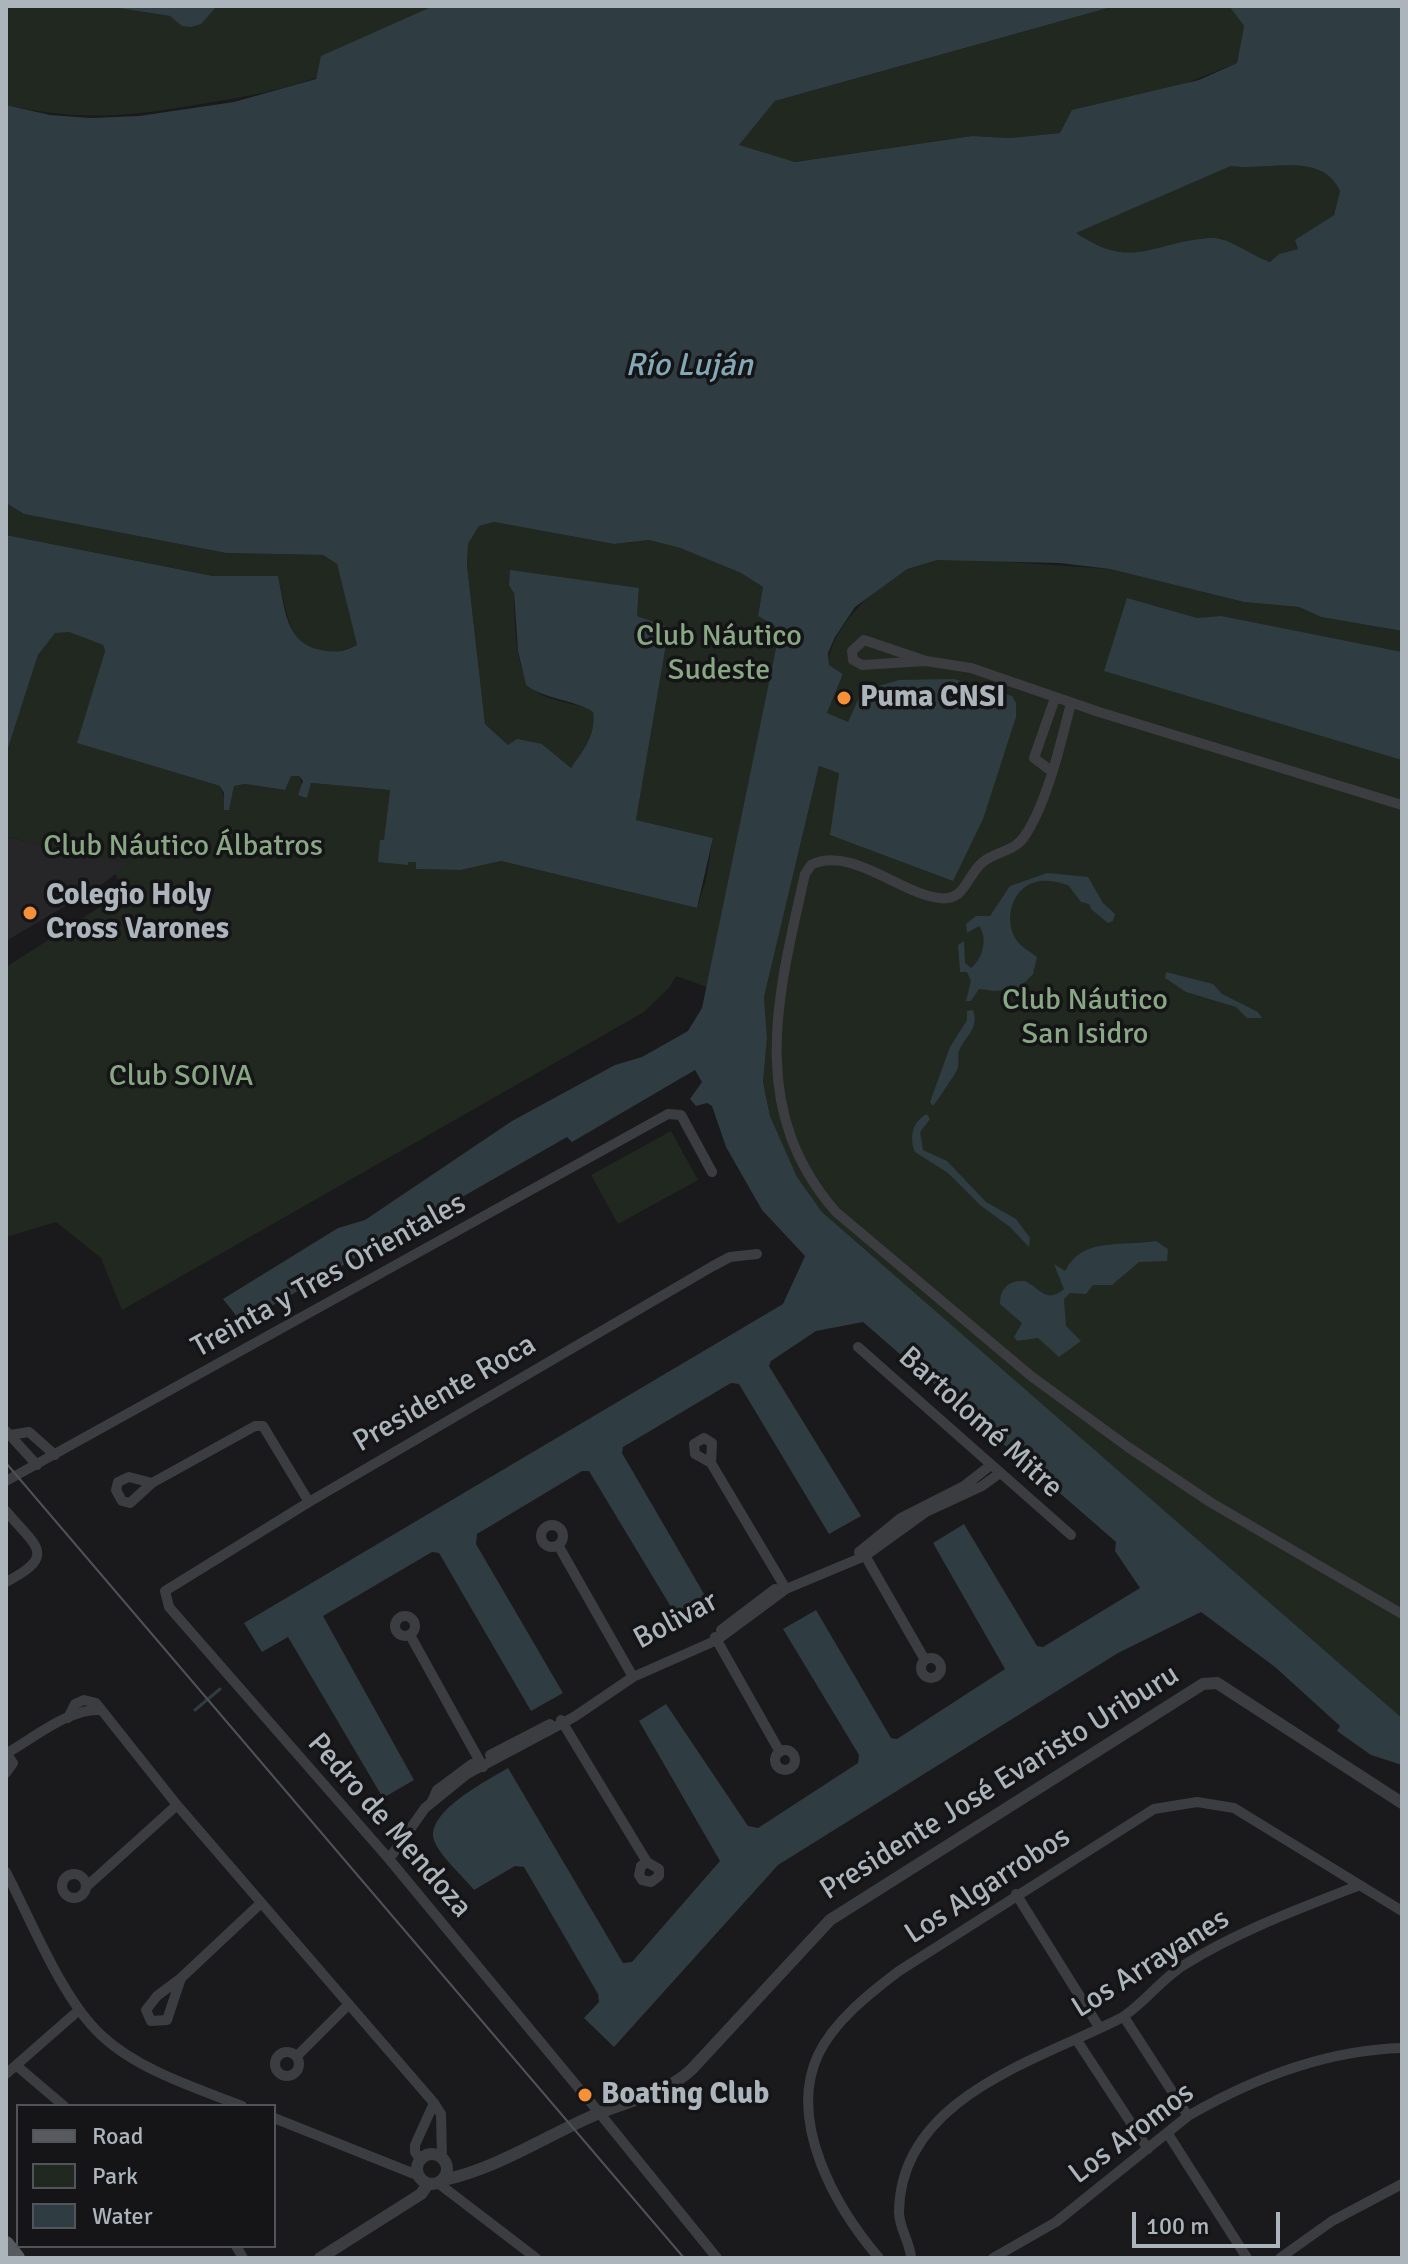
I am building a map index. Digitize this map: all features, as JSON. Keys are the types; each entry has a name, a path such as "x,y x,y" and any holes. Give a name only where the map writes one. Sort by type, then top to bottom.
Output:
{"main road":[{"path":"6,2244 17,2258"}],"street":[{"path":"926,661 862,665 853,660 852,651 864,640 926,661 971,668 1055,698 1402,805"},
{"path":"1050,770 1034,758 1055,698"},
{"path":"1071,703 1024,838 984,861 963,891 950,898 932,897 873,871 837,861 811,865 805,874 777,1011 779,1094 797,1154 817,1191 845,1221 1031,1376 1210,1502 1402,1614"},
{"name":"Treinta y Tres Orientales","path":"6,1481 675,1112 681,1115 712,1172"},
{"name":"Presidente Roca","path":"165,1591 309,1502 713,1266 730,1257 757,1254"},
{"name":"Bartolomé Mitre","path":"858,1347 1071,1535"},
{"path":"152,1483 255,1426 263,1426 309,1502"},
{"path":"8,1433 29,1432 55,1455"},
{"path":"8,1433 37,1465"},
{"path":"708,1458 785,1587"},
{"name":"Bolivar","path":"389,1859 431,1803 482,1764 562,1721 632,1674 715,1637 785,1587 863,1553 901,1518 936,1503 995,1469"},
{"path":"6,1511 36,1547 38,1556 32,1569 6,1582"},
{"path":"558,1545 632,1674"},
{"path":"863,1553 925,1660"},
{"name":"Pedro de Mendoza","path":"165,1591 169,1607 389,1859 717,2258"},
{"path":"410,1635 482,1764"},
{"path":"715,1637 780,1752"},
{"name":"Presidente José Evaristo Uriburu","path":"320,2258 436,2182 472,2173 599,2113 682,2079 830,1920 1159,1710 1211,1682 1402,1803"},
{"path":"6,1773 13,1763 7,1753 68,1718 75,1704 92,1700 177,1805 434,2103 441,2114 444,2162 436,2182"},
{"path":"562,1721 647,1862"},
{"name":"Los Algarrobos","path":"879,2258 840,2200 819,2155 810,2103 815,2065 830,2038 877,1987 1016,1894 1154,1809 1187,1803 1234,1808 1402,1911"},
{"path":"86,1887 177,1805"},
{"path":"6,1872 79,2010 101,2035 125,2053 238,2104"},
{"name":"Los Arrayanes","path":"911,2258 899,2210 905,2180 922,2142 947,2113 987,2081 1040,2053 1124,2017 1158,1984 1204,1952 1360,1885"},
{"path":"1016,1894 1099,2027"},
{"path":"181,1978 261,1903"},
{"path":"297,2056 348,2005"},
{"path":"6,2074 79,2010"},
{"path":"1124,2017 1188,2116"},
{"path":"1076,2039 1148,2149"},
{"name":"Los Aromos","path":"993,2258 1056,2222 1188,2116 1244,2088 1315,2062 1358,2051 1402,2048"},
{"path":"17,2066 62,2104"},
{"path":"418,2165 415,2145 434,2103"},
{"path":"276,2119 383,2161 418,2165 536,2258"},
{"path":"1168,2134 1247,2258"},
{"path":"418,2165 431,2154 472,2173"},
{"path":"1280,2258 1332,2221 1402,2184"}],"shaded area":[{"name":"Colegio Holy Cross Varones","path":"6,837 130,863 101,885 6,941"}],"green space":[{"path":"6,6 105,6 170,16 217,6 433,6 322,56 316,78 299,84 177,108 92,116 6,105"},
{"path":"1115,6 1229,6 1244,26 1237,63 1060,133 1010,138 971,136 794,162 738,146 775,101"},
{"path":"1292,165 1320,171 1331,178 1340,191 1334,215 1296,240 1298,249 1279,254 1270,262 1249,255 1219,238 1128,253 1096,245 1075,233 1231,166"},
{"path":"6,503 24,514 226,553 323,555 337,564 357,645 336,652 319,653 307,648 291,626 278,576 213,576 6,535"},
{"path":"494,522 614,544 649,540 680,548 741,573 763,587 758,616 775,626 777,643 707,987 676,976 670,987 644,1012 122,1310 101,1258 56,1222 6,1237 6,967 114,898 129,898 115,874 129,863 6,837 6,753 38,655 55,632 69,632 103,645 105,651 78,743 220,786 229,809 234,786 245,784 284,790 291,776 299,776 307,797 311,783 390,790 384,841 380,840 408,862 416,862 416,869 461,870 501,861 697,908 706,880 713,838 636,820 669,627 637,616 639,589 514,593 519,659 528,683 540,694 593,712 593,728 571,768 542,744 508,745 485,724 467,565 468,544 479,526"},
{"name":"Club Náutico San Isidro","path":"967,559 1110,569 1244,602 1299,607 1321,617 1402,631 1402,1718 822,1212 797,1177 770,1116 763,1082 767,1038 764,997 819,766 827,713 843,674 829,665 831,651 849,618 895,576 924,561"},
{"path":"671,1131 698,1180 618,1224 591,1175"}],"water":[{"path":"105,6 217,6 201,24 191,27 182,26 170,16"},
{"name":"Río Luján","path":"433,6 1115,6 775,101 739,145 795,162 972,136 1010,138 1060,133 1072,110 1199,80 1237,63 1244,26 1229,6 1402,6 1402,631 1321,617 1299,607 1244,602 1110,569 1059,563 937,560 907,569 855,607 835,637 828,653 829,665 843,674 827,713 848,722 862,691 899,680 954,679 1012,696 1016,703 1016,717 983,819 953,881 830,835 839,773 819,766 764,997 767,1038 763,1082 770,1116 797,1177 822,1212 1402,1718 1402,1765 1371,1755 1337,1731 1340,1726 1275,1667 1201,1612 1118,1653 778,1865 614,2047 584,2018 599,2002 598,1994 524,1867 515,1866 474,1890 441,1853 434,1840 434,1829 448,1808 508,1768 623,1963 632,1962 720,1861 639,1721 666,1704 748,1826 758,1828 858,1763 859,1755 783,1629 816,1610 891,1738 897,1739 1005,1669 933,1543 964,1524 1037,1646 1043,1647 1140,1588 1115,1551 1116,1542 863,1322 816,1331 771,1361 769,1366 861,1516 829,1534 739,1384 731,1383 623,1447 622,1453 711,1606 680,1622 589,1471 582,1471 477,1534 476,1544 563,1693 531,1711 439,1553 432,1552 323,1616 414,1780 383,1798 288,1637 262,1652 244,1623 783,1304 805,1256 762,1210 726,1147 712,1106 707,1103 696,1106 690,1099 702,1082 695,1070 572,1142 567,1137 242,1323 223,1299 338,1228 365,1220 512,1121 615,1065 642,1057 688,1031 702,1008 777,643 775,626 758,616 763,587 741,573 680,548 649,540 614,544 494,522 479,526 468,544 467,565 485,724 508,745 517,739 542,744 571,768 593,728 593,712 526,685 518,651 514,593 509,585 510,570 639,588 637,616 669,627 636,820 713,838 697,908 501,861 461,870 416,869 416,862 408,862 408,865 378,862 390,790 311,783 307,798 298,795 303,781 299,776 291,776 285,790 245,784 234,786 229,810 224,810 224,793 220,786 77,743 105,651 103,645 69,632 55,633 38,655 6,754 6,535 213,576 278,576 285,611 293,632 300,640 309,646 331,651 357,645 337,564 323,555 226,553 24,514 6,503 6,105 50,115 91,118 139,116 234,102 316,79 321,56","holes":["1292,165 1320,171 1331,178 1340,191 1334,215 1295,240 1298,249 1279,254 1270,262 1216,238 1128,253 1113,251 1076,233 1231,166"]},
{"path":"1127,598 1197,618 1221,616 1402,652 1402,760 1104,671"},
{"path":"1047,873 1088,877 1103,903 1115,914 1113,921 1108,923 1089,904 1081,902 1068,885 1044,881 1027,885 1015,898 1010,915 1017,941 1037,957 1033,974 1018,989 979,989 971,1001 966,1001 971,981 967,972 960,972 958,945 964,941 965,963 971,968 979,959 984,942 979,926 967,933 966,924 976,916 990,916 1010,886"},
{"path":"1166,972 1213,984 1222,994 1258,1012 1262,1018 1247,1018 1236,1007 1186,992 1165,978"},
{"path":"973,1010 975,1022 959,1051 957,1070 933,1106 930,1102 950,1047 967,1020 967,1011"},
{"path":"927,1114 930,1119 920,1132 923,1150 947,1161 986,1202 1016,1219 1030,1238 1029,1247 948,1173 915,1152 913,1130"},
{"path":"1156,1241 1168,1249 1167,1261 1139,1262 1112,1285 1093,1285 1086,1294 1070,1293 1064,1299 1066,1326 1081,1341 1059,1357 1038,1338 1017,1341 1014,1337 1022,1323 1000,1304 1004,1289 1010,1284 1025,1281 1044,1294 1053,1295 1064,1289 1054,1264 1065,1271 1082,1252 1092,1248"}],"waterway":[{"path":"195,1710 220,1689"}],"tram line":[{"path":"6,1463 684,2258"}],"place":[{"name":"Puma CNSI","path":"844,698"},
{"name":"Colegio Holy Cross Varones","path":"30,913"},
{"name":"Boating Club","path":"585,2095"}],"park label":[{"name":"Club Náutico Sudeste","path":"719,654"},
{"name":"Club Náutico Álbatros","path":"183,847"},
{"name":"Club SOIVA","path":"181,1077"}]}
